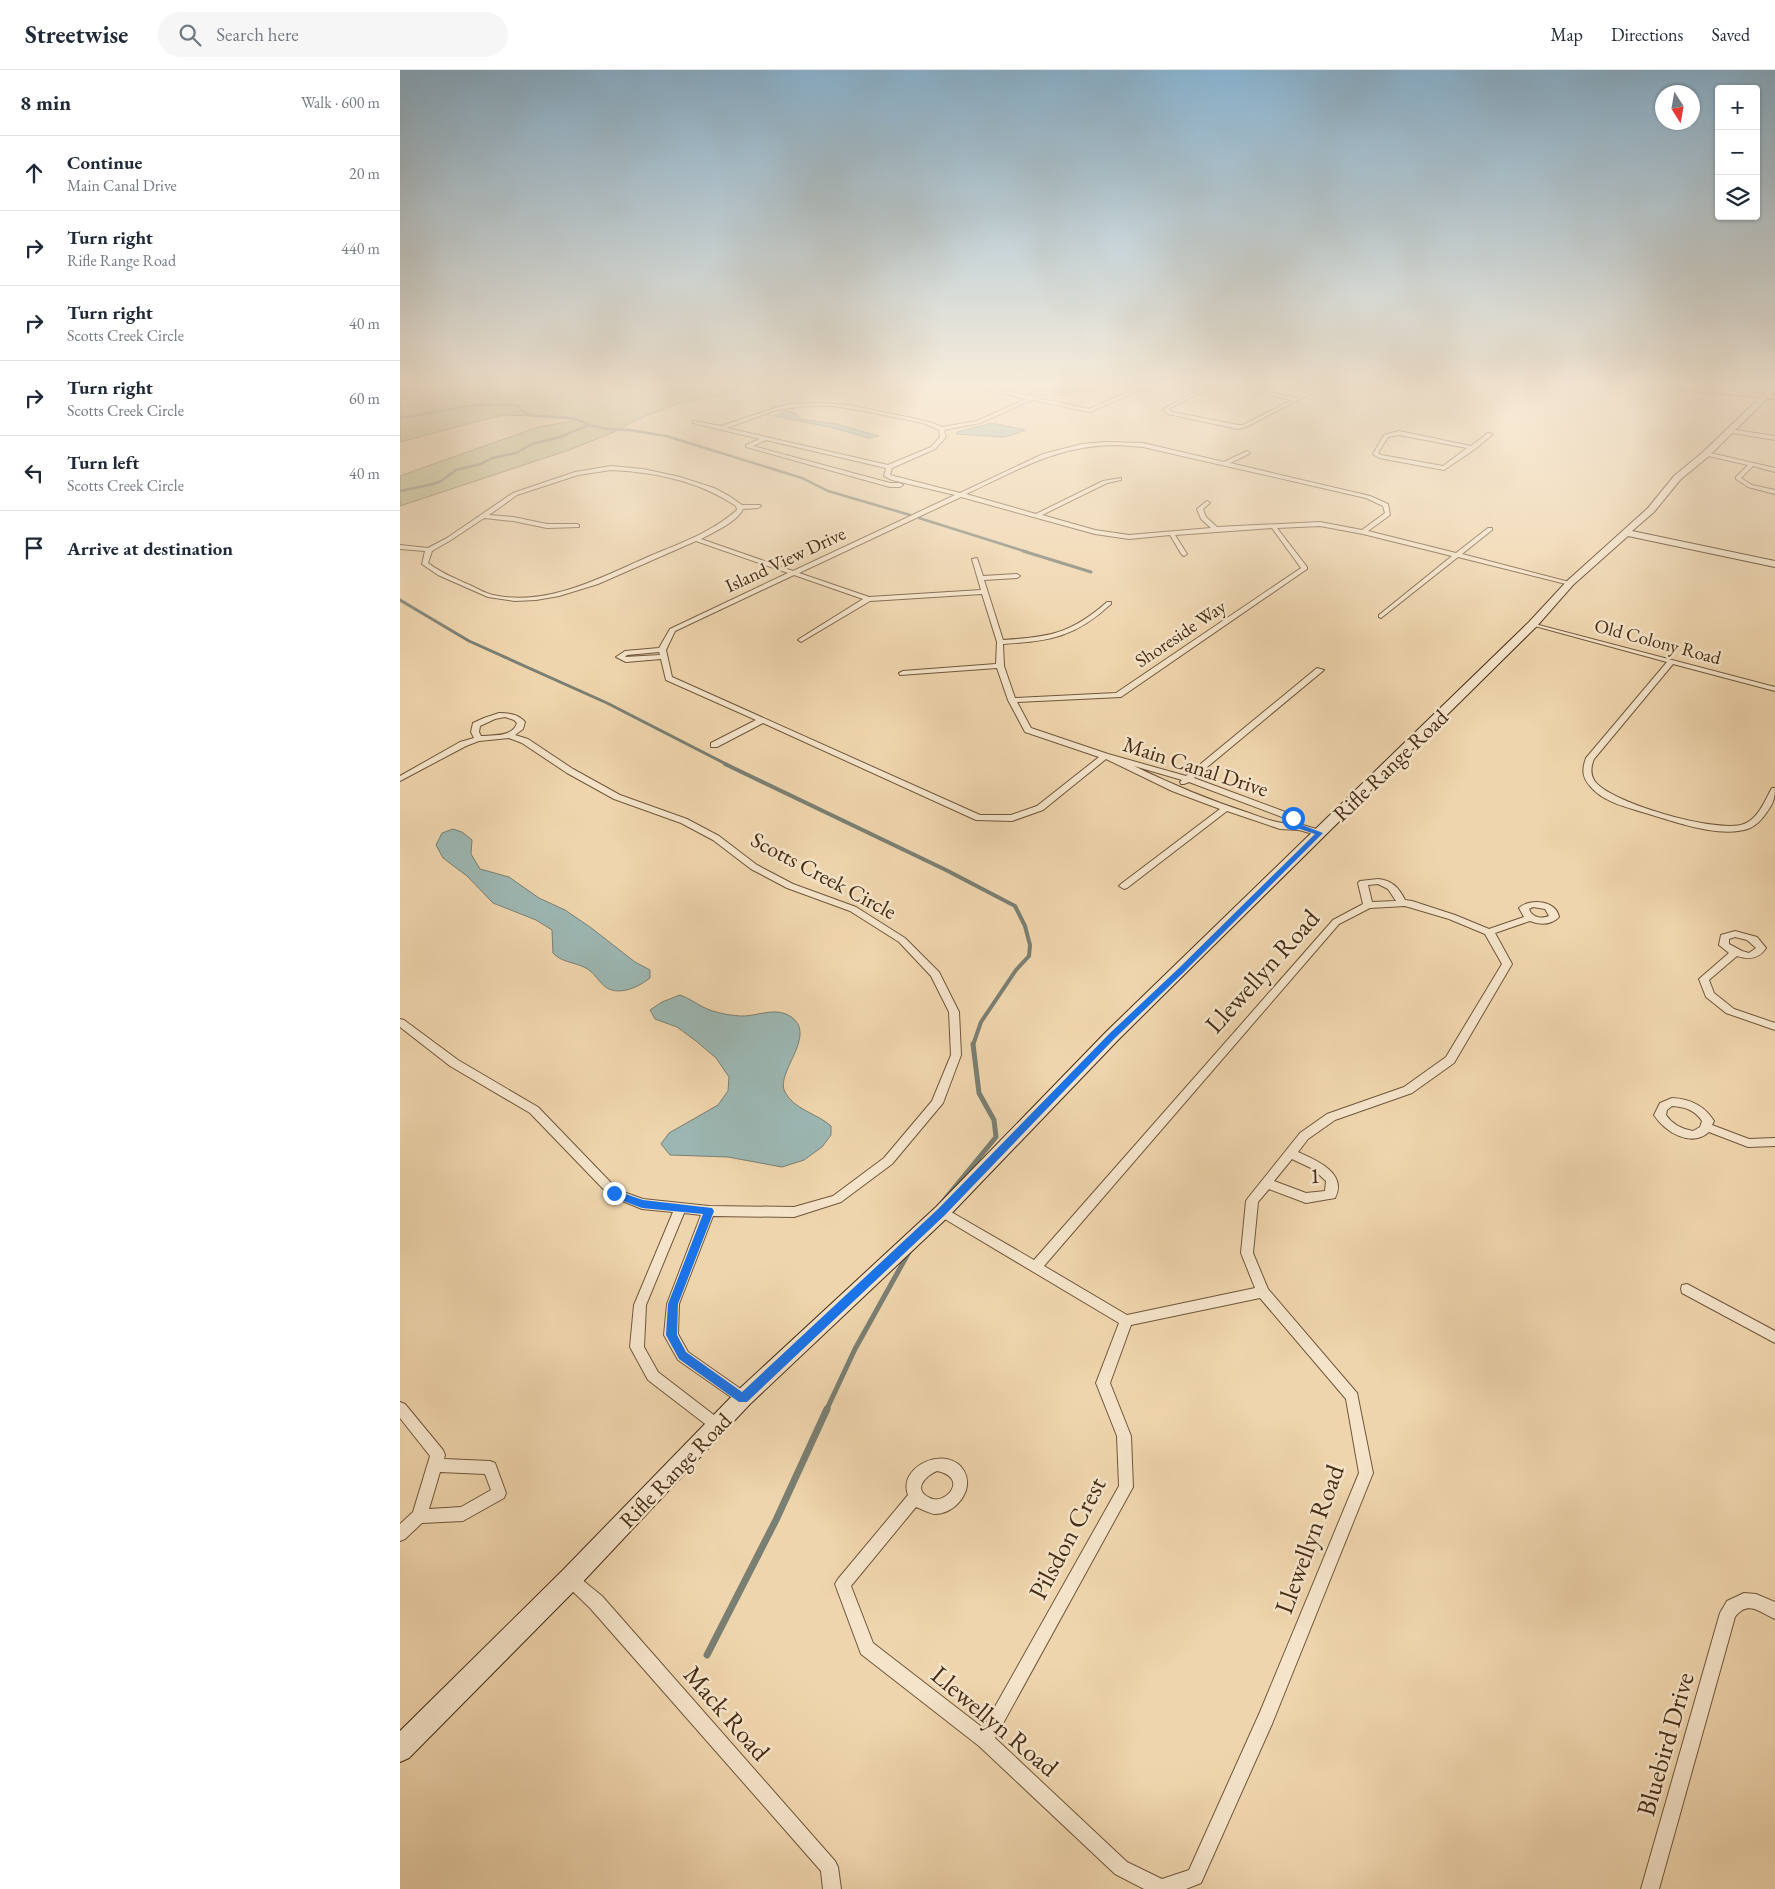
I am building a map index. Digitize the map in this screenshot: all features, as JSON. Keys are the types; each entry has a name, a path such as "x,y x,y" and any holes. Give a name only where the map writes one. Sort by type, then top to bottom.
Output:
{"main road":[{"name":"Rifle Range Road","path":"400,1749 570,1578 743,1398 942,1212 1112,1036 1532,624 1570,582 1627,533 1660,501 1684,473"},
{"path":"1627,533 1775,564"}],"street":[{"path":"400,547 429,550 485,516 514,494 577,473"},
{"path":"655,473 675,477 726,494 740,507 758,506"},
{"path":"846,473 890,485 909,484"},
{"path":"888,473 888,476 909,484 962,495 1103,534 1129,537 1216,529 1320,524 1363,532 1570,582"},
{"name":"Island View Drive","path":"1008,473 672,630 662,653 669,678 978,818 1012,818 1040,808 1105,756"},
{"name":"Island View Drive","path":"1267,473 1368,497 1386,505 1388,514 1363,532"},
{"path":"1743,473 1738,478 1742,482 1755,488 1775,492"},
{"path":"1036,516 1105,482 1118,479"},
{"path":"1207,503 1200,509 1203,518 1216,529"},
{"path":"429,550 425,564 440,576 492,597 516,599 549,597 583,588 696,539 727,522 740,510 740,507"},
{"path":"485,516 547,526 577,526"},
{"name":"Shoreside Way","path":"1012,700 1118,695 1305,568 1273,526"},
{"path":"1381,616 1490,529"},
{"path":"1172,534 1184,554"},
{"path":"696,539 868,599 986,592"},
{"name":"Main Canal Drive","path":"975,559 1000,642 1000,666 1012,700 1028,730 1105,756 1188,778 1293,818 1300,827"},
{"path":"980,578 1017,576"},
{"path":"524,608 530,598"},
{"path":"801,640 868,599"},
{"path":"1000,642 1045,639 1074,631 1094,618 1110,603"},
{"name":"Old Colony Road","path":"1532,624 1775,689"},
{"path":"1672,661 1590,758 1586,766 1587,775 1592,784 1602,794 1615,800 1716,829 1747,826 1762,813 1775,790"},
{"path":"903,673 1000,666"},
{"path":"1175,789 1320,670"},
{"path":"478,739 474,732 476,725 485,719 503,716 513,716 521,722 520,727 509,736"},
{"path":"714,745 763,720"},
{"name":"Scotts Creek Circle","path":"400,779 464,744 478,739 509,736 525,741 570,771 616,797 684,821 716,838 754,867 790,886 853,909 902,940 935,974 954,1012 956,1055 937,1102 888,1160 837,1199 794,1212 709,1211 642,1204 614,1193 534,1110 454,1063 400,1022"},
{"name":"Main Canal Drive","path":"1105,756 1175,789 1226,808 1283,827 1300,827 1320,833"},
{"path":"1124,886 1226,808"},
{"path":"1368,905 1363,883 1380,880 1395,889 1402,904"},
{"name":"Llewellyn Road","path":"916,1496 843,1584 867,1648 985,1740 1121,1868 1161,1888 1195,1877 1266,1718 1366,1472 1352,1397 1263,1292 1247,1253 1252,1201 1304,1136 1331,1117 1408,1090 1450,1060 1507,964 1488,932 1452,917 1409,903 1368,905 1336,922 1036,1268"},
{"path":"1488,932 1529,918"},
{"path":"1735,953 1704,979 1710,995 1730,1011 1775,1028"},
{"path":"1707,1127 1748,1143 1775,1142"},
{"name":"1","path":"1266,1184 1306,1198 1331,1195 1332,1180 1317,1166 1290,1153"},
{"path":"680,1209 640,1305 637,1347 653,1376 718,1426"},
{"path":"709,1211 673,1304 671,1335 683,1356 743,1398"},
{"path":"942,1212 1126,1321 1263,1292"},
{"path":"1687,1289 1775,1337"},
{"name":"Pilsdon Crest","path":"985,1740 1126,1487 1124,1436 1103,1383 1126,1321"},
{"path":"400,1408 438,1455 419,1516 400,1534"},
{"path":"419,1516 463,1514 499,1493 490,1468 435,1465"},
{"name":"Mack Road","path":"570,1578 596,1602 829,1867 832,1889"},
{"name":"Bluebird Drive","path":"1650,1889 1728,1614 1733,1606 1746,1600 1762,1604 1775,1611"}],"green space":[{"path":"409,473 500,473 400,506 400,476"}],"water":[{"path":"453,829 462,832 472,840 471,854 480,869 509,877 539,898 565,910 635,962 650,970 650,978 630,989 612,990 604,986 588,969 556,956 553,953 552,930 536,920 493,903 467,876 443,858 436,845 442,833"},
{"path":"680,995 708,1009 735,1016 781,1012 796,1021 800,1031 799,1041 783,1084 785,1092 794,1103 831,1126 831,1135 822,1147 804,1160 782,1167 728,1157 670,1155 661,1144 669,1133 718,1105 728,1091 729,1077 716,1058 696,1041 677,1027 655,1019 650,1010 662,1002"}],"waterway":[{"path":"400,491 433,484 452,473"},
{"path":"785,473 802,478 828,491 910,515"},
{"path":"919,518 1027,552"},
{"path":"1023,551 1091,572"},
{"path":"400,600 469,641 607,703 728,765"},
{"path":"725,764 946,870 1015,906 1025,926 1030,945 1029,956 1016,970 981,1022 973,1045"},
{"path":"941,1204 996,1137 994,1120 979,1093 973,1045"},
{"path":"826,1411 855,1349 909,1252"},
{"path":"707,1655 776,1520 827,1409"}],"route":[{"path":"614,1193 642,1204 709,1211 673,1304 671,1335 683,1356 743,1398 942,1212 1112,1036 1320,833 1300,827 1293,818"}]}
